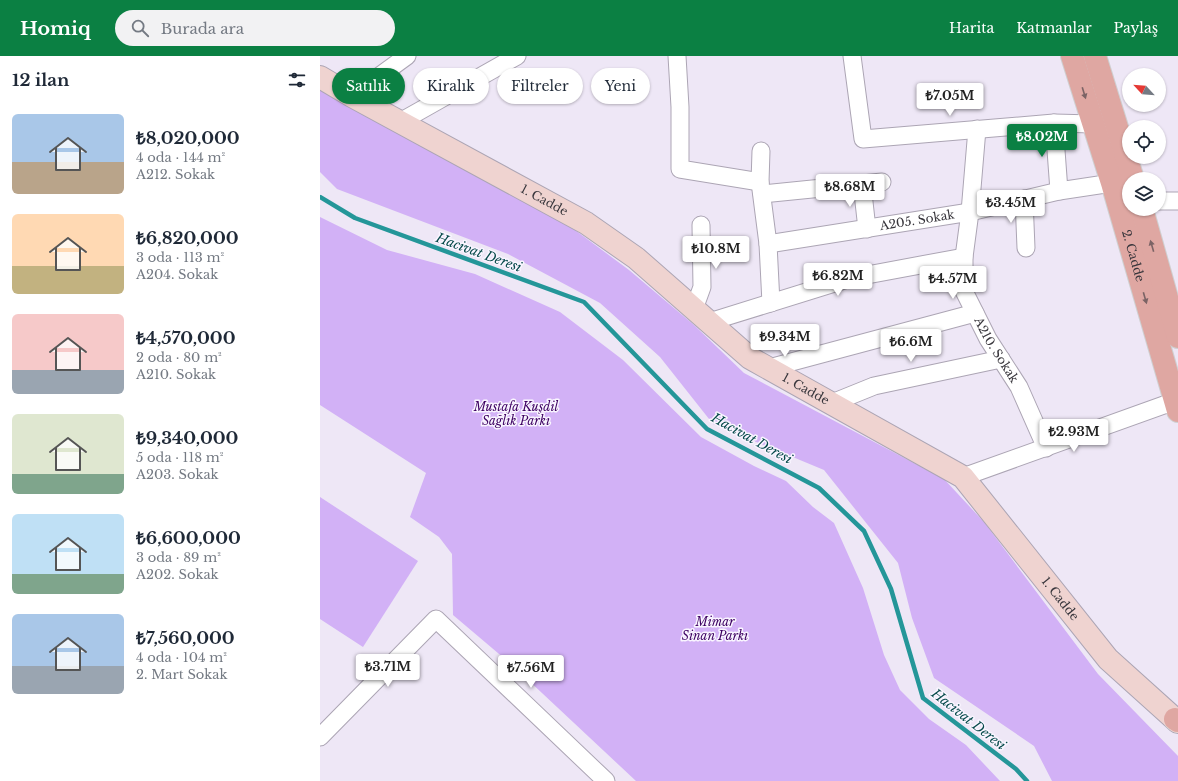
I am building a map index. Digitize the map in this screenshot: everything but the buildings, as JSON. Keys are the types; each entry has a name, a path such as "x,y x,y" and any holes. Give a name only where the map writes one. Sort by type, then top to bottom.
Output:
{"main road":[{"name":"2. Cadde","path":"1072,56 1093,124 1122,181"},
{"name":"2. Cadde","path":"1095,56 1122,181"},
{"name":"1. Cadde","path":"320,77 332,84"},
{"name":"1. Cadde","path":"367,104 586,223 636,258 750,358 963,477 1108,659 1177,721"},
{"name":"2. Cadde","path":"1131,216 1177,406"},
{"name":"2. Cadde","path":"1144,216 1178,337"}],"street":[{"path":"390,68 407,56"},
{"path":"400,122 517,56"},
{"path":"676,56 680,107 680,169 761,188 882,182"},
{"path":"852,56 863,139 1054,123 1093,124"},
{"path":"1054,123 1058,190"},
{"name":"A210. Sokak","path":"976,129 970,212 964,257 964,292 988,339 1019,387 1046,448"},
{"path":"761,151 761,188 768,244 771,302"},
{"name":"A205. Sokak","path":"768,244 970,212 1058,190 1122,181"},
{"path":"862,184 867,228"},
{"path":"1024,199 1026,248"},
{"path":"1166,201 1178,201"},
{"path":"701,225 702,315 771,302 851,278 964,257"},
{"path":"769,368 975,313"},
{"path":"832,403 874,386 1001,359"},
{"path":"963,477 1046,448 1177,406"},
{"path":"320,737 436,619 606,781"}],"green space":[{"path":"320,85 332,92 332,104 353,104 575,230 629,270 694,325 744,373 944,479 984,522 1098,674 1178,756 1178,781 1052,781 1034,746 934,678 912,618 898,563 824,470 713,424 660,357 600,303 508,254 337,189 320,172"},
{"path":"320,217 387,250 475,274 560,312 623,360 701,437 754,466 786,481 813,507 834,523 863,588 884,655 900,690 929,719 966,745 1000,781 636,781 511,664 453,615 452,554 439,537 410,517 426,473 320,405"},
{"path":"320,497 418,561 363,647 320,619"}],"waterway":[{"name":"Hacivat Deresi","path":"320,197 355,218 584,302 707,429 819,488 864,531 891,589 923,698 1016,769 1027,781"}],"park label":[{"name":"Mustafa Kuşdil Sağlık Parkı","path":"516,414"},
{"name":"Mimar Sinan Parkı","path":"715,629"}]}
